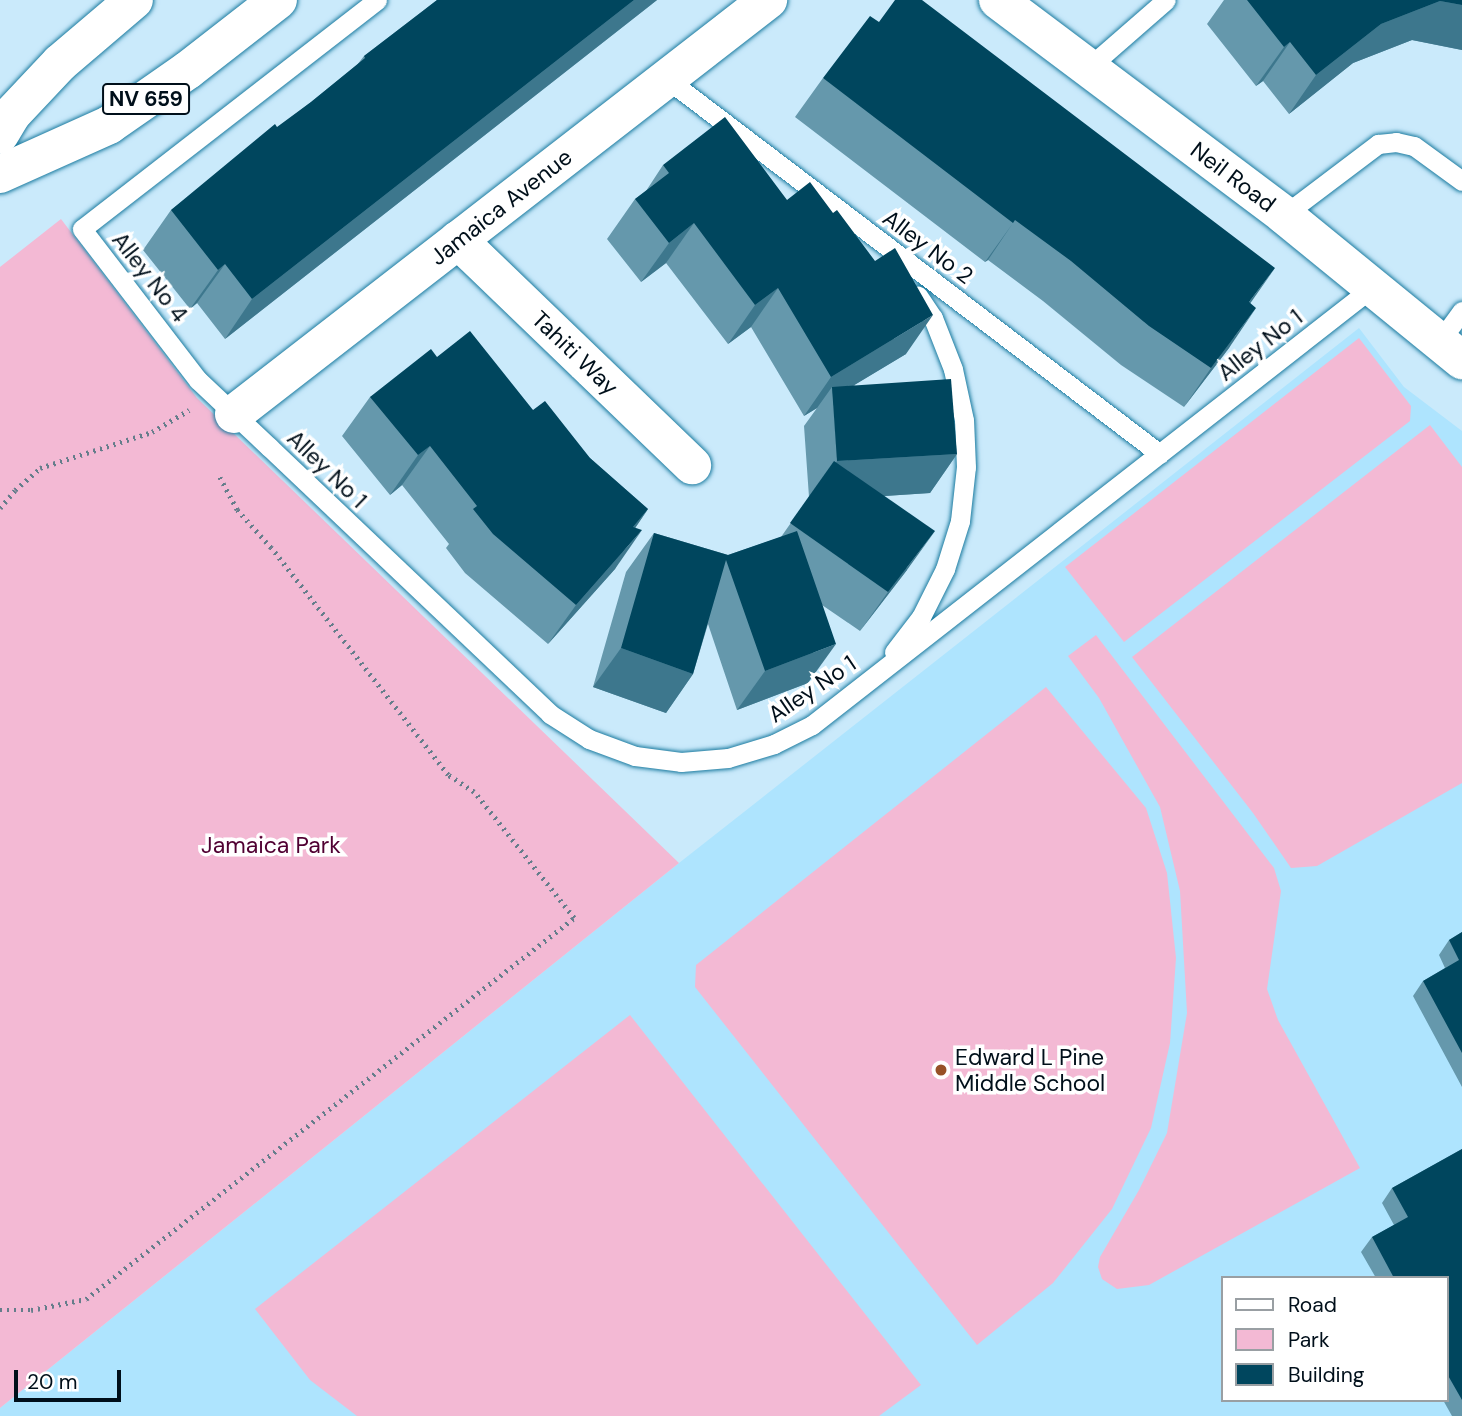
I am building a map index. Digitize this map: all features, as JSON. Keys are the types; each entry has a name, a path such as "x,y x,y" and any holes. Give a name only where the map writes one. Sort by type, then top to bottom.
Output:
{"street":[{"path":"0,134 12,114 60,63 134,0"},
{"name":"NV 659","path":"0,174 109,125 188,70 278,0"},
{"name":"Jamaica Avenue","path":"223,404 458,240 768,0"},
{"name":"Neil Road","path":"998,0 1374,286 1455,337"},
{"name":"Tahiti Way","path":"458,240 692,464"}],"lane":[{"name":"Alley No 4","path":"223,404 198,380 82,229 377,0"},
{"path":"1088,68 1166,0"},
{"name":"Alley No 2","path":"667,79 1160,454"},
{"path":"1284,215 1378,144 1396,142 1414,146 1462,181"},
{"path":"849,217 897,264 933,318 953,369 964,420 966,467 960,521 945,569 920,617 901,644 852,695"},
{"name":"Alley No 1","path":"223,404 550,714 589,739 635,755 681,762 727,758 774,744 812,725 1374,286"}],"path":[{"path":"0,508 15,490 40,468 152,432 223,404"},
{"path":"0,1310 31,1310 86,1299 574,918 474,792 448,775 271,548 237,510 219,476"}],"shaded area":[{"name":"Edward L Pine Middle School","path":"1359,328 1404,387 1462,431 1462,1416 0,1416 0,1408 679,863"}],"green space":[{"name":"Jamaica Park","path":"61,219 197,398 679,863 0,1408 0,267"},
{"path":"1359,338 1411,406 1410,421 1124,642 1065,567"},
{"path":"1430,425 1462,467 1462,783 1317,866 1291,868 1253,813 1132,657"},
{"path":"1096,635 1274,868 1281,891 1267,989 1278,1020 1360,1168 1149,1285 1117,1289 1102,1279 1098,1267 1100,1257 1139,1190 1167,1133 1187,1013 1180,891 1160,807 1099,698 1068,656"},
{"path":"1046,687 1146,808 1167,873 1176,958 1170,1043 1151,1128 1112,1209 1053,1283 977,1345 695,987 696,965"},
{"path":"630,1015 921,1385 879,1416 357,1416 310,1380 255,1309"}],"building":[{"path":"437,0 634,0 252,299 225,264 218,270 171,210 275,124 277,127 311,102 365,58 364,56"},
{"path":"895,0 922,0 1275,268 1249,302 1256,308 1211,368 1149,326 1071,261 1015,220 1013,223 823,78 870,16 879,22"},
{"path":"1247,0 1462,0 1462,5 1440,1 1381,24 1316,75 1290,42 1284,47"},
{"path":"725,117 787,200 810,182 833,213 837,210 875,261 895,248 933,315 831,377 778,288 755,305 694,223 669,243 635,199 669,173 663,165"},
{"path":"470,331 533,410 545,401 590,458 648,509 633,527 642,530 576,605 493,534 473,509 477,506 430,446 418,455 370,397 431,349 437,357"},
{"path":"951,379 957,454 837,461 832,387"},
{"path":"834,461 935,531 888,592 790,523"},
{"path":"797,531 836,644 765,671 726,560 693,674 621,648 654,533 728,555"},
{"path":"1462,932 1462,1053 1423,981 1459,960 1449,940"},
{"path":"1462,1149 1462,1400 1448,1376 1448,1276 1393,1276 1372,1237 1408,1217 1392,1188"}],"place":[{"name":"Edward L Pine Middle School","path":"941,1070"}]}
